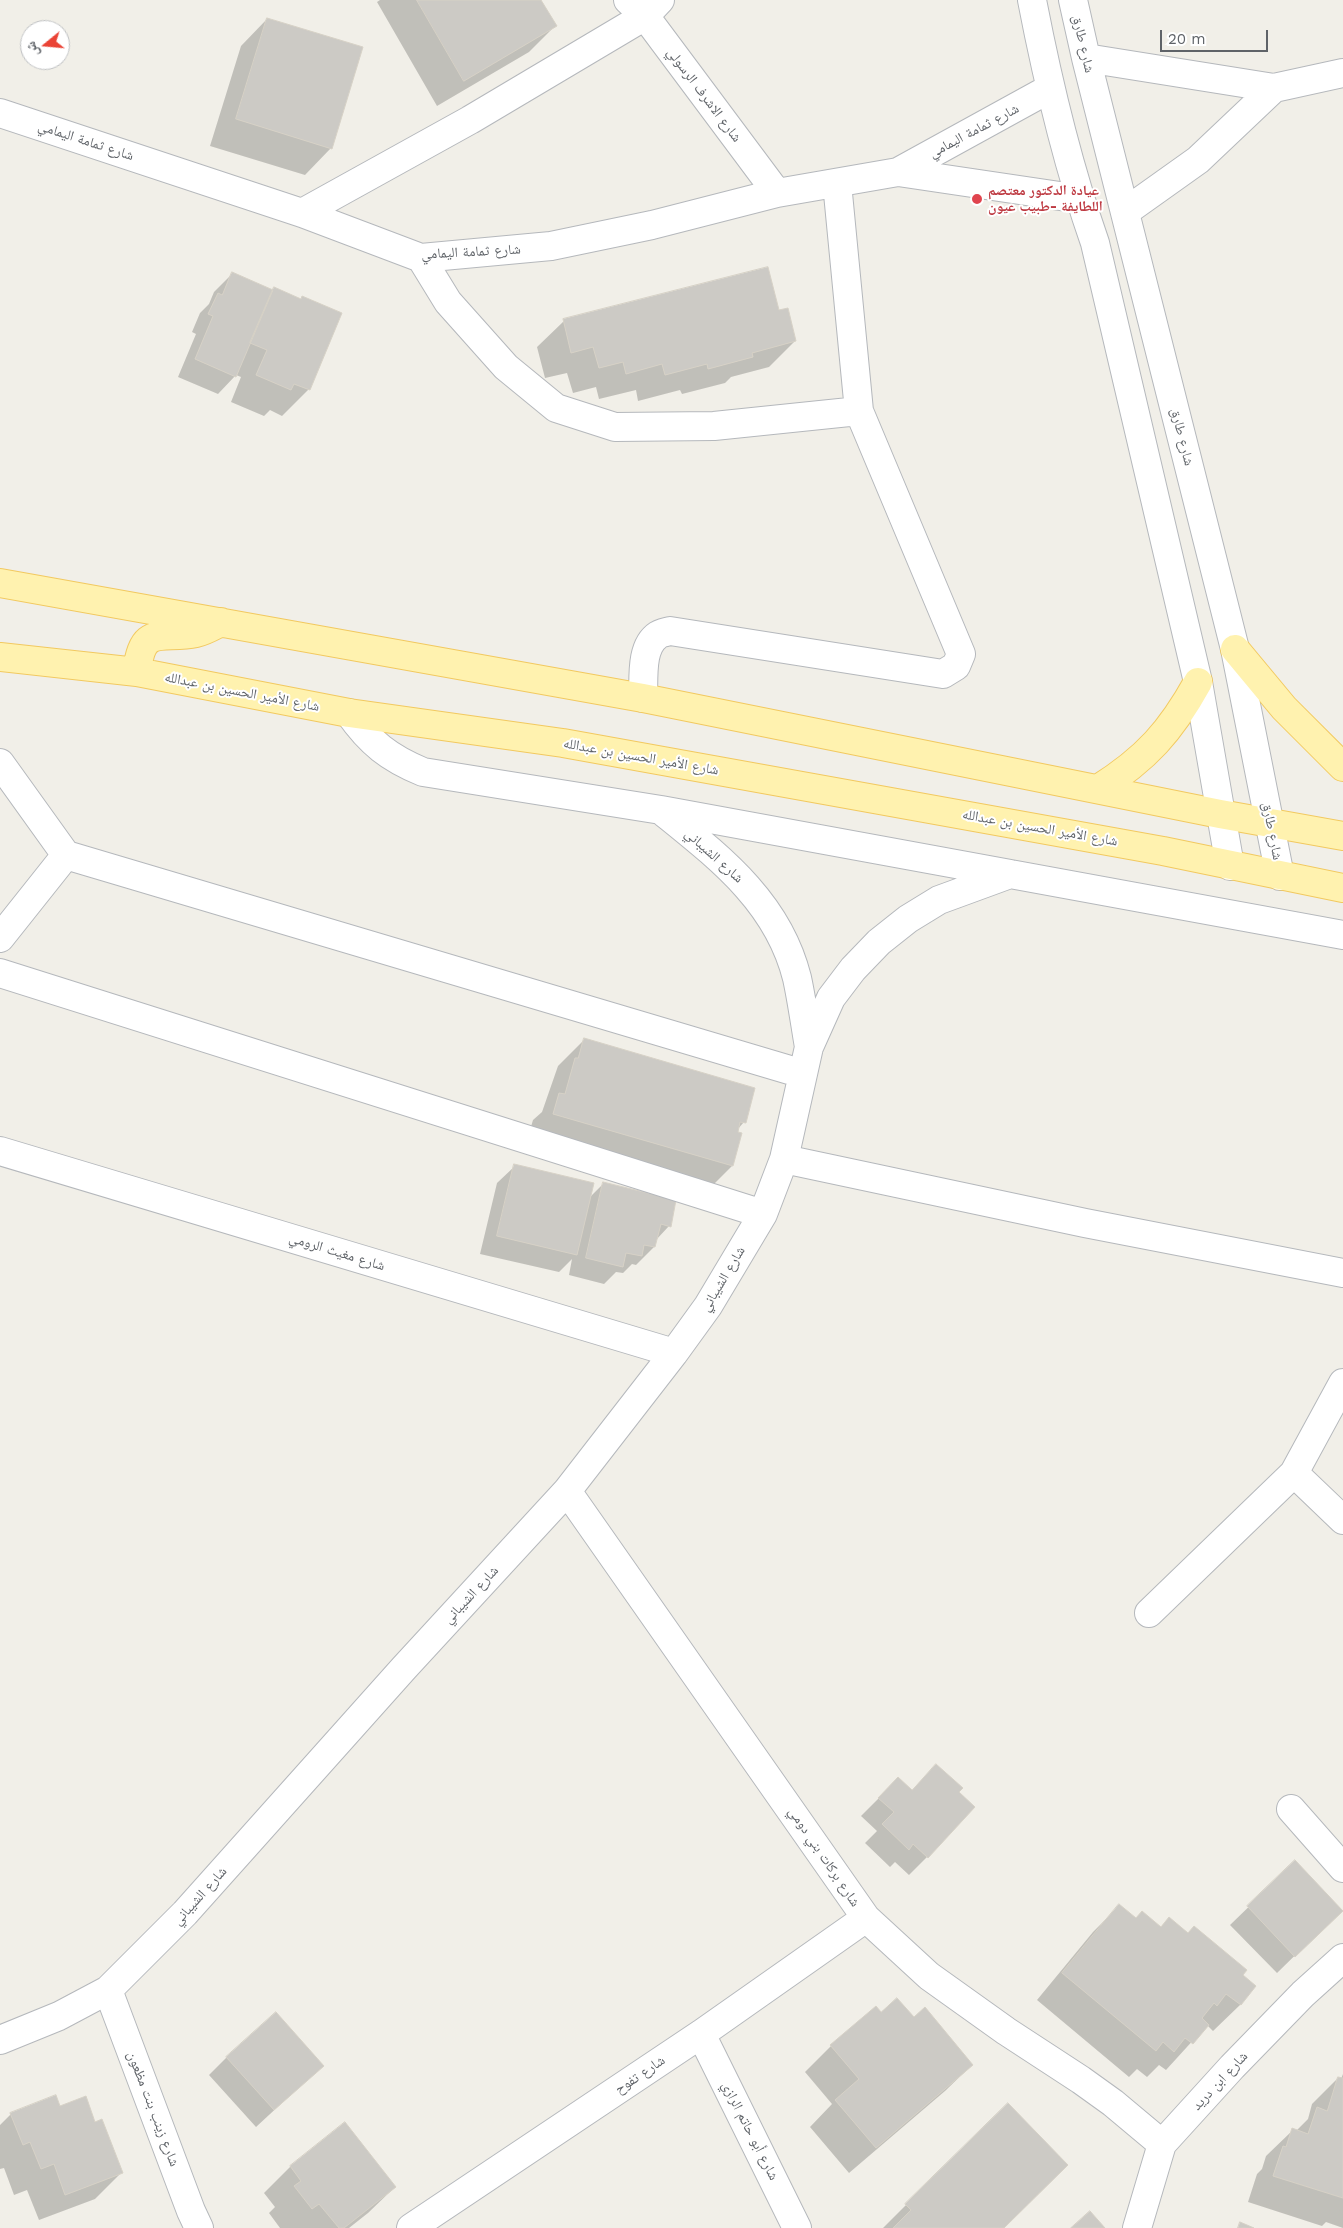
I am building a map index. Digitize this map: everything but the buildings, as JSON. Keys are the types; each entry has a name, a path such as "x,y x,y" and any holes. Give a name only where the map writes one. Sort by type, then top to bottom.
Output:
{"main road":[{"path":"0,583 222,621 643,698 1220,814 1343,836"},
{"path":"137,672 140,651 145,642 154,637 196,633 222,621"},
{"path":"1236,649 1284,708 1343,767"},
{"name":"شارع الأمير الحسين بن عبدالله","path":"0,657 137,672 349,713 563,743 762,777 1153,849 1343,888"},
{"path":"1098,789 1123,773 1146,754 1167,732 1184,708 1198,682"}],"street":[{"path":"1032,0 1049,89 1080,199 1095,243 1198,682 1230,866"},
{"name":"شارع طارق","path":"1073,0 1086,58 1236,649 1280,876"},
{"path":"302,213 470,120 644,5"},
{"name":"شارع الاشرف الرسولي","path":"644,5 777,193"},
{"path":"1086,58 1274,88 1343,73"},
{"path":"1125,212 1198,160 1274,88"},
{"name":"شارع ثمامة اليمامي","path":"898,172 1049,89"},
{"name":"شارع ثمامة اليمامي","path":"0,113 302,213 421,258 551,246 652,225 777,193 898,172 1080,199"},
{"path":"643,698 645,659 650,646 658,635 670,631 943,674 956,666 961,654 859,411 836,182"},
{"path":"421,258 448,302 506,366 556,408 615,427 714,426 859,411"},
{"path":"349,713 363,733 381,750 401,763 424,772 661,810 1343,935"},
{"path":"0,763 66,855 803,1074"},
{"name":"شارع الشيباني","path":"661,810 736,873 756,896 773,922 796,977 809,1046"},
{"path":"0,938 66,855"},
{"name":"شارع الشيباني","path":"0,2040 59,2016 108,1990 185,1913 567,1490 674,1353 708,1306 763,1214 784,1159 809,1046 831,998 853,969 879,942 908,919 939,900 1010,874"},
{"path":"0,973 763,1214"},
{"name":"شارع مغيث الرومي","path":"0,1151 674,1353"},
{"path":"784,1159 1085,1223 1343,1273"},
{"path":"1148,1613 1294,1473 1343,1383"},
{"path":"1294,1473 1343,1520"},
{"name":"شارع بركات بني دومي","path":"567,1490 866,1918 929,1976 1006,2031 1113,2103 1162,2144"},
{"path":"1291,1809 1343,1868"},
{"name":"شارع تفوح","path":"411,2228 701,2034 866,1918"},
{"name":"شارع ابن دريد","path":"1137,2228 1162,2144 1232,2067 1303,1994 1343,1958"},
{"name":"شارع زينب بنت مظعون","path":"108,1990 199,2228"},
{"name":"شارع أبو حاتم الرازي","path":"701,2034 797,2228"}],"place":[{"name":"عيادة الدكتور معتصم اللطايفة -طبيب عيون","path":"977,199"}]}
